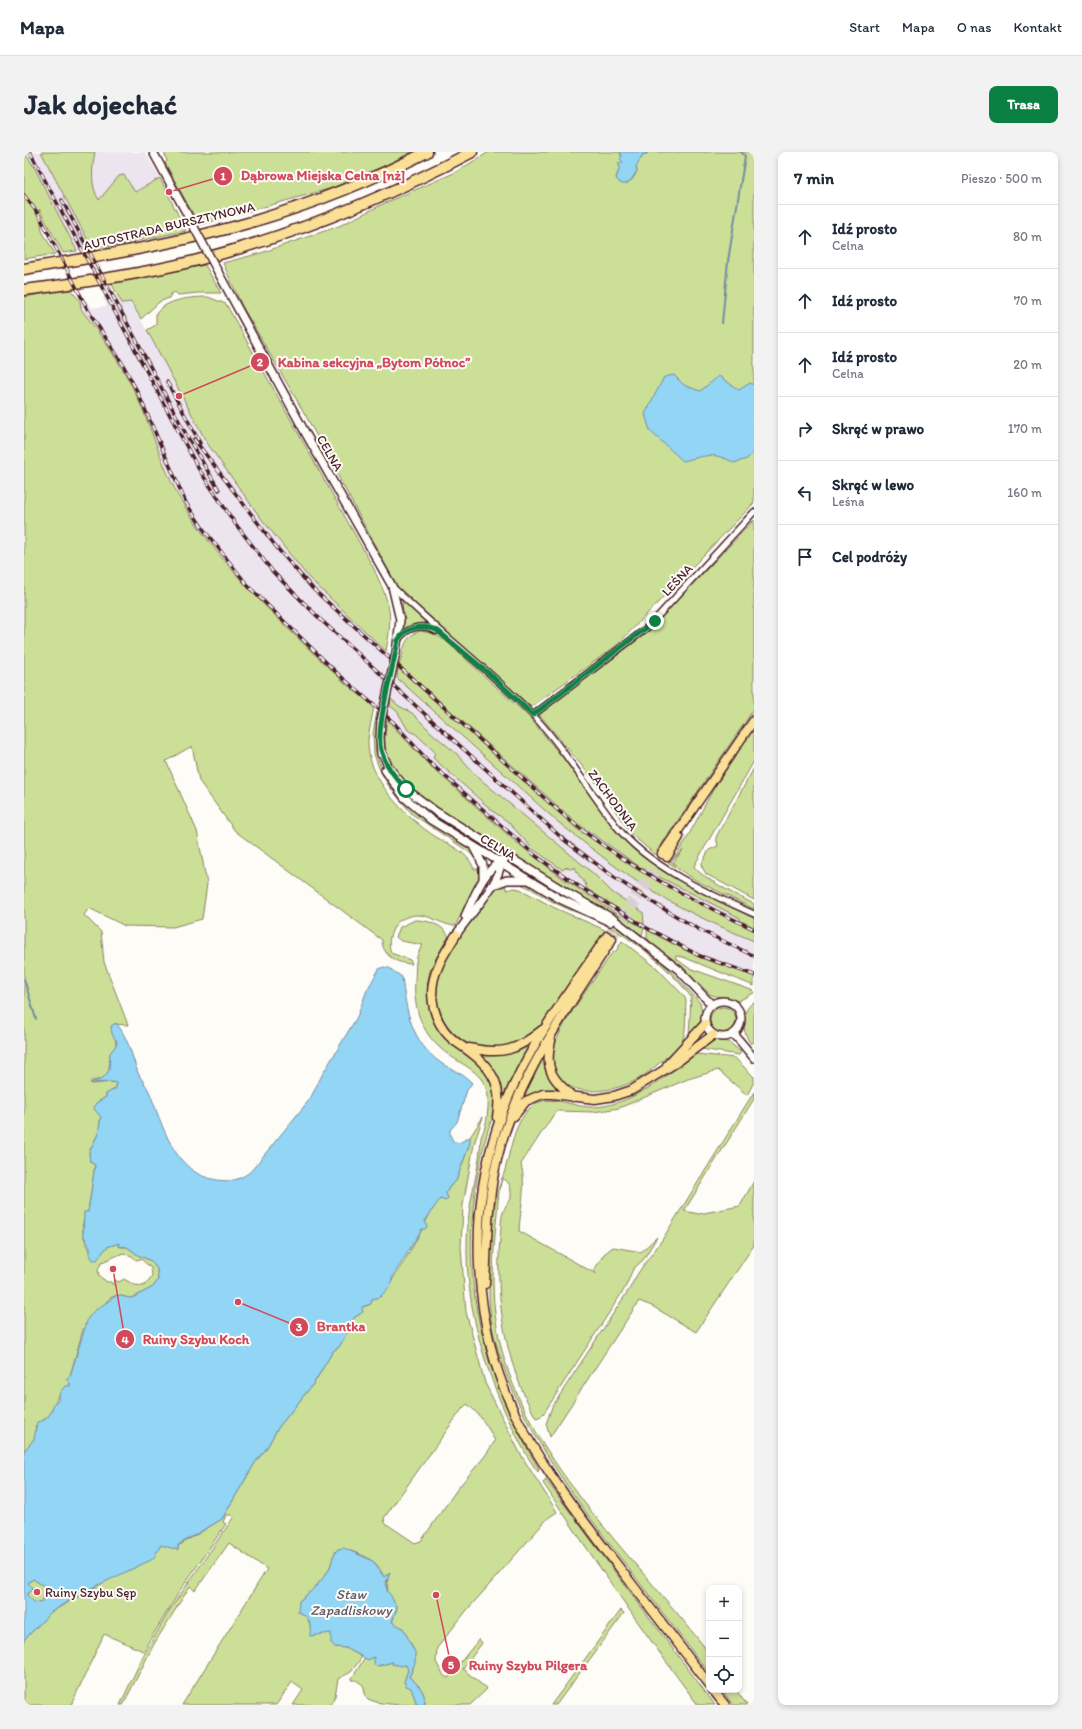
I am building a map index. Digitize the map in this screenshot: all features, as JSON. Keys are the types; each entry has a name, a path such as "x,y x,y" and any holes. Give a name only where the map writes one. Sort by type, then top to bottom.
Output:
{"highway":[{"name":"AUTOSTRADA BURSZTYNOWA","path":"24,269 122,252 255,221 349,188 427,152"},
{"path":"24,290 100,280 195,261 268,240 371,202 472,152"}],"main road":[{"path":"664,856 754,720"},
{"path":"458,932 437,967 433,980 432,1000 438,1020 445,1031 456,1042 466,1048 486,1066 495,1081 499,1097 496,1128 486,1169 479,1212 477,1245 485,1317 506,1394 526,1434 566,1498 706,1680"},
{"path":"496,1128 515,1083 609,938"},
{"path":"505,1132 520,1106 533,1097 552,1094 595,1099 618,1095 644,1083 664,1068 705,1024"},
{"path":"466,1048 488,1052 502,1052 526,1043 549,1029"},
{"path":"549,1029 548,1063 554,1079 573,1097"},
{"path":"485,1317 490,1206 494,1172 516,1100 549,1029"},
{"path":"664,1068 677,1062 713,1035"},
{"path":"715,1693 725,1705"}],"street":[{"name":"CELNA","path":"156,154 306,434 392,586 400,620 396,653 381,721 381,750 386,771 404,797 431,820 560,899 634,934"},
{"name":"LEŚNA","path":"533,715 648,627 754,512"},
{"path":"392,586 447,638"},
{"path":"398,640 403,633 421,627 430,627 447,638"},
{"name":"ZACHODNIA","path":"447,638 492,676 533,715 558,745 617,827 630,841 688,882 754,914"},
{"name":"CELNA","path":"381,750 388,766 406,789 435,811 569,894 589,904 634,934 679,970 712,1005"},
{"path":"458,932 491,886 499,872 500,861 496,851 488,844"},
{"path":"471,845 480,856 483,865 484,878"},
{"path":"458,932 484,878 492,867 500,861 506,860 519,863"},
{"path":"491,886 507,880 529,880"},
{"path":"724,1001 737,1007 740,1012 741,1020 738,1029 734,1034 722,1038 713,1035 705,1024 706,1012 712,1005 724,1001"},
{"path":"734,1034 754,1058"}],"shaded area":[{"path":"26,152 41,152 93,250 77,251"},
{"path":"95,152 145,152 160,178 135,192 124,176 99,200 95,193 92,177"},
{"path":"117,295 122,303 131,302 153,342 332,600 453,709 601,836 754,923 754,976 698,957 636,925 542,863 428,764 374,707 347,684 260,601 204,535 184,505 124,371 81,309 80,302 88,301 92,308 107,306 103,297"}],"green space":[{"path":"24,152 33,165 77,251 63,253 39,209 42,231 55,254 24,259"},
{"path":"41,152 95,152 93,164 93,183 99,200 119,176 124,175 135,192 160,178 186,231 93,250"},
{"path":"164,152 412,152 332,188 199,225 165,163 167,161"},
{"path":"489,152 620,152 623,162 619,163 620,167 616,178 620,183 626,184 633,179 637,171 636,167 643,154 647,154 649,152 751,152 754,154 754,503 617,645 531,707 398,588 306,416 242,306 223,263 261,253 339,226 385,203 454,173"},
{"path":"205,265 221,293 178,295 175,292 171,294 169,298 159,302 141,319 131,302 122,303 111,283"},
{"path":"70,289 80,301 81,309 112,352 126,375 144,412 171,481 185,507 202,532 220,556 281,622 346,684 374,707 368,740 369,754 374,769 390,796 424,829 468,858 474,869 481,869 477,885 455,926 420,915 405,918 396,924 390,937 389,946 391,953 410,960 412,964 396,961 388,955 383,946 382,940 235,831 199,781 192,746 166,761 197,831 207,884 202,919 173,927 125,926 89,908 84,915 101,932 104,962 128,1025 114,1024 116,1045 110,1055 109,1071 103,1079 91,1081 92,1084 116,1083 116,1089 106,1094 106,1097 96,1103 101,1117 98,1134 89,1152 90,1162 95,1165 88,1212 84,1218 83,1224 84,1237 89,1249 97,1259 107,1247 119,1243 120,1247 127,1247 138,1255 151,1261 157,1269 158,1280 153,1287 134,1297 129,1298 117,1295 110,1298 84,1326 70,1376 67,1378 70,1386 58,1396 50,1415 35,1426 35,1436 24,1451 24,297","holes":["123,1253 132,1256 136,1260 141,1259 151,1268 152,1276 144,1286 134,1285 124,1279 119,1282 115,1280 113,1285 111,1282 107,1282 99,1276 98,1269 102,1262"]},
{"path":"208,297 226,304 373,567 383,590 390,616 386,651 309,578 260,517 207,443 147,330 156,325 156,314 166,305 187,298"},
{"path":"754,520 754,709 657,851 673,863 683,850 672,861 686,840 714,788 754,727 754,761 694,866 712,881 754,904 754,909 697,881 652,852 631,834 597,784 539,714 643,636"},
{"path":"402,600 425,622 424,624 404,630"},
{"path":"420,631 432,633 446,641 529,717 563,758 620,835 634,850 696,890 754,918 754,927 740,921 740,918 640,867 577,823 399,665 407,640"},
{"path":"398,668 577,829 639,871 754,931 754,941 670,902 633,879 600,855 558,822 397,678"},
{"path":"391,699 399,706 412,713 433,734 457,754 474,774 595,875 613,893 643,912 644,925 587,889 575,867 571,869 566,867 563,870 533,849 507,821 494,812 433,758 435,752 416,734 408,730 397,711 390,706"},
{"path":"377,712 376,751 379,762 394,789 416,813 474,852 478,862 469,852 412,814 388,785 379,768 374,754 373,733"},
{"path":"387,720 428,764 516,842 562,878 617,914 644,928 642,935 422,798 403,781 391,765 385,746"},
{"path":"754,768 754,900 706,874 701,865 709,850 718,846 716,837"},
{"path":"504,883 507,890 514,888 520,889 555,908 605,930 541,1026 520,1043 510,1048 502,1049 474,1046 457,1036 441,1015 436,998 436,990 439,973 456,941 483,903 498,887"},
{"path":"516,883 521,883 532,887 562,904 602,920 630,936 643,946 667,967 700,1003 702,1017 696,1028 689,1036 691,997 672,975 651,955 602,923 562,907 531,889"},
{"path":"415,920 425,921 439,926 447,933 449,937 436,958 430,971 428,981 428,1001 437,1029 456,1048 468,1054 477,1061 489,1076 496,1093 497,1103 481,1158 473,1214 471,1253 474,1291 480,1328 490,1364 503,1399 539,1469 538,1472 527,1456 501,1403 483,1354 471,1303 468,1277 468,1224 479,1159 481,1137 487,1119 488,1095 485,1084 479,1076 444,1052 430,1038 422,1023 415,998 415,990 417,958 423,945 401,941 396,937 400,927"},
{"path":"647,930 698,957 754,976 754,986 683,957 676,956 675,958 689,968 754,991 754,993 738,1001 711,995 681,967 653,945 647,938"},
{"path":"622,941 657,968 684,996 686,1000 686,1020 683,1039 674,1051 650,1071 626,1085 597,1091 582,1090 570,1086 560,1079 554,1067 553,1051 561,1030 569,1016 612,953 616,951"},
{"path":"754,1002 754,1042 751,1044 744,1028 744,1017 749,1006"},
{"path":"723,1007 732,1011 736,1020 732,1029 723,1033 714,1029 710,1020 714,1011"},
{"path":"713,1040 729,1042 741,1052 739,1055 701,1049 699,1047 708,1041"},
{"path":"530,1044 531,1045 515,1072 503,1099 501,1098 480,1056 505,1055 522,1049"},
{"path":"696,1054 735,1058 754,1077 754,1082 747,1095 718,1070 688,1079 619,1108 594,1112 556,1111 521,1164 523,1172 523,1189 519,1231 596,1274 594,1270 604,1254 613,1247 641,1252 657,1237 643,1260 633,1269 625,1288 542,1416 536,1418 525,1397 517,1376 504,1331 499,1285 499,1262 501,1223 504,1208 511,1199 511,1190 508,1182 502,1178 512,1141 519,1123 531,1107 537,1103 552,1100 591,1107 621,1101 649,1088"},
{"path":"544,1056 549,1076 563,1092 541,1090 521,1098"},
{"path":"754,1092 754,1099 684,1211 699,1214 740,1206 754,1181 754,1245 696,1332 652,1306 639,1301 550,1437 546,1424 552,1407 630,1288 633,1281 662,1240"},
{"path":"483,1117 474,1144 463,1205 461,1247 466,1312 485,1383 521,1455 557,1512 548,1518 467,1610 437,1648 436,1662 444,1676 448,1678 479,1639 482,1643 463,1669 487,1689 470,1705 424,1705 425,1701 421,1689 409,1677 415,1660 415,1653 409,1641 392,1623 397,1608 391,1599 387,1588 389,1573 384,1577 377,1565 370,1559 353,1552 338,1549 334,1554 330,1568 325,1575 315,1587 299,1601 311,1629 331,1633 335,1647 346,1648 362,1657 351,1672 338,1679 335,1696 330,1705 293,1705 303,1690 292,1682 276,1705 182,1705 267,1569 229,1543 195,1591 190,1586 154,1644 123,1705 120,1705 143,1656 171,1608 233,1518 232,1515 226,1515 223,1522 226,1524 181,1589 143,1651 104,1634 71,1705 24,1705 24,1640 51,1612 157,1552 161,1544 178,1550 178,1546 222,1519 256,1461 266,1449 278,1428 314,1383 333,1351 339,1347 348,1331 349,1324 360,1314 362,1307 369,1305 374,1298 380,1297 405,1260 436,1204 440,1199 448,1199 446,1193 450,1186 456,1181 468,1149 470,1137","holes":["467,1404 483,1421 495,1441 485,1456 458,1488 421,1541 415,1543 385,1523 384,1518"]},
{"path":"501,1181 494,1242 493,1276 493,1293 497,1327 509,1373 528,1418 554,1460 583,1500 614,1540 706,1649 706,1669 606,1539 560,1476 522,1410 511,1386 494,1335 489,1297 492,1221"},
{"path":"546,1480 715,1705 698,1705 638,1623 543,1483"},
{"path":"33,1579 48,1589 41,1603 34,1602 27,1595 32,1590 28,1583"},
{"path":"621,1610 624,1613 556,1705 551,1705"},
{"path":"365,1657 374,1657 380,1666 394,1661 392,1664 406,1665 408,1670 404,1682 411,1687 417,1705 385,1704 368,1699 363,1685 356,1680 351,1680"},
{"path":"724,1693 738,1693 747,1705 733,1705"}],"water":[{"path":"620,152 649,152 647,154 643,154 636,167 637,171 631,180 626,184 623,184 616,178 620,167 618,164 623,162 620,159 622,156"},
{"path":"674,375 684,385 700,391 719,376 739,390 750,383 754,385 754,451 747,459 734,463 720,457 703,456 683,461 650,431 645,414 664,377"},
{"path":"383,967 389,968 402,977 408,1013 412,1024 423,1045 431,1055 441,1063 461,1074 472,1083 467,1090 457,1122 450,1130 450,1135 453,1141 459,1143 470,1137 470,1143 456,1181 450,1186 446,1193 448,1198 446,1201 440,1199 425,1221 427,1227 422,1229 392,1278 392,1284 380,1297 372,1299 371,1304 362,1307 363,1312 355,1317 349,1324 348,1331 339,1347 333,1351 314,1383 278,1428 266,1449 256,1461 222,1519 178,1545 178,1550 161,1545 153,1559 82,1593 64,1604 51,1612 24,1640 24,1451 34,1439 37,1422 46,1418 54,1403 58,1401 60,1392 65,1386 70,1386 70,1383 66,1379 70,1376 88,1318 94,1311 117,1295 129,1298 134,1297 153,1287 158,1280 157,1269 151,1261 138,1255 127,1247 118,1246 119,1243 107,1247 97,1260 93,1260 90,1255 90,1248 83,1234 84,1212 88,1212 95,1165 90,1162 89,1152 98,1134 101,1117 94,1109 96,1103 116,1088 116,1083 112,1082 90,1083 100,1080 109,1070 110,1053 117,1041 112,1034 111,1026 116,1023 124,1034 138,1073 149,1091 165,1133 180,1158 190,1168 202,1176 217,1180 235,1180 251,1171 310,1099 322,1075 357,1017 367,990 379,969","holes":["33,1579 48,1589 46,1595 40,1603 34,1602 27,1595 33,1588 28,1583"]},
{"name":"Staw Zapadliskowy","path":"344,1548 373,1561 384,1577 390,1572 386,1583 387,1591 397,1608 392,1622 403,1628 415,1652 415,1663 409,1677 421,1689 425,1701 424,1705 417,1705 411,1688 406,1686 404,1682 408,1670 406,1665 401,1666 392,1664 393,1662 377,1666 374,1665 374,1657 368,1660 346,1648 335,1647 331,1643 331,1633 310,1636 309,1621 305,1616 298,1612 299,1601 315,1587 325,1575 330,1568 333,1557 338,1549"}],"waterway":[{"path":"722,323 728,261 745,156 741,152"},
{"path":"24,979 36,1019"}],"tunnel":[{"path":"607,936 662,854"},
{"path":"612,939 667,857"}],"railway":[{"path":"30,152 198,468 234,522 273,572 322,621 563,839 615,878 657,905 700,930 754,956"},
{"path":"24,195 39,215 89,312 122,363 137,391 186,503 204,530 249,587 336,672 393,722 429,762 536,856 577,885 645,927 700,956 754,975"},
{"path":"62,200 187,436 219,490"},
{"path":"167,382 200,443"},
{"path":"194,439 277,548 313,589 560,812 605,847 653,877 703,905 754,929"}],"place":[{"name":"Dąbrowa Miejska Celna [nż]","path":"169,192"},
{"name":"Kabina sekcyjna „Bytom Północ”","path":"179,396"},
{"name":"Ruiny Szybu Koch","path":"113,1269"},
{"name":"Brantka","path":"238,1302"},
{"name":"Ruiny Szybu Sęp","path":"37,1592"},
{"name":"Ruiny Szybu Pilgera","path":"436,1595"}],"route":[{"path":"406,789 395,777 388,766 380,744 380,724 398,640 403,633 408,630 421,627 430,627 438,631 492,676 533,715 655,621"}]}
